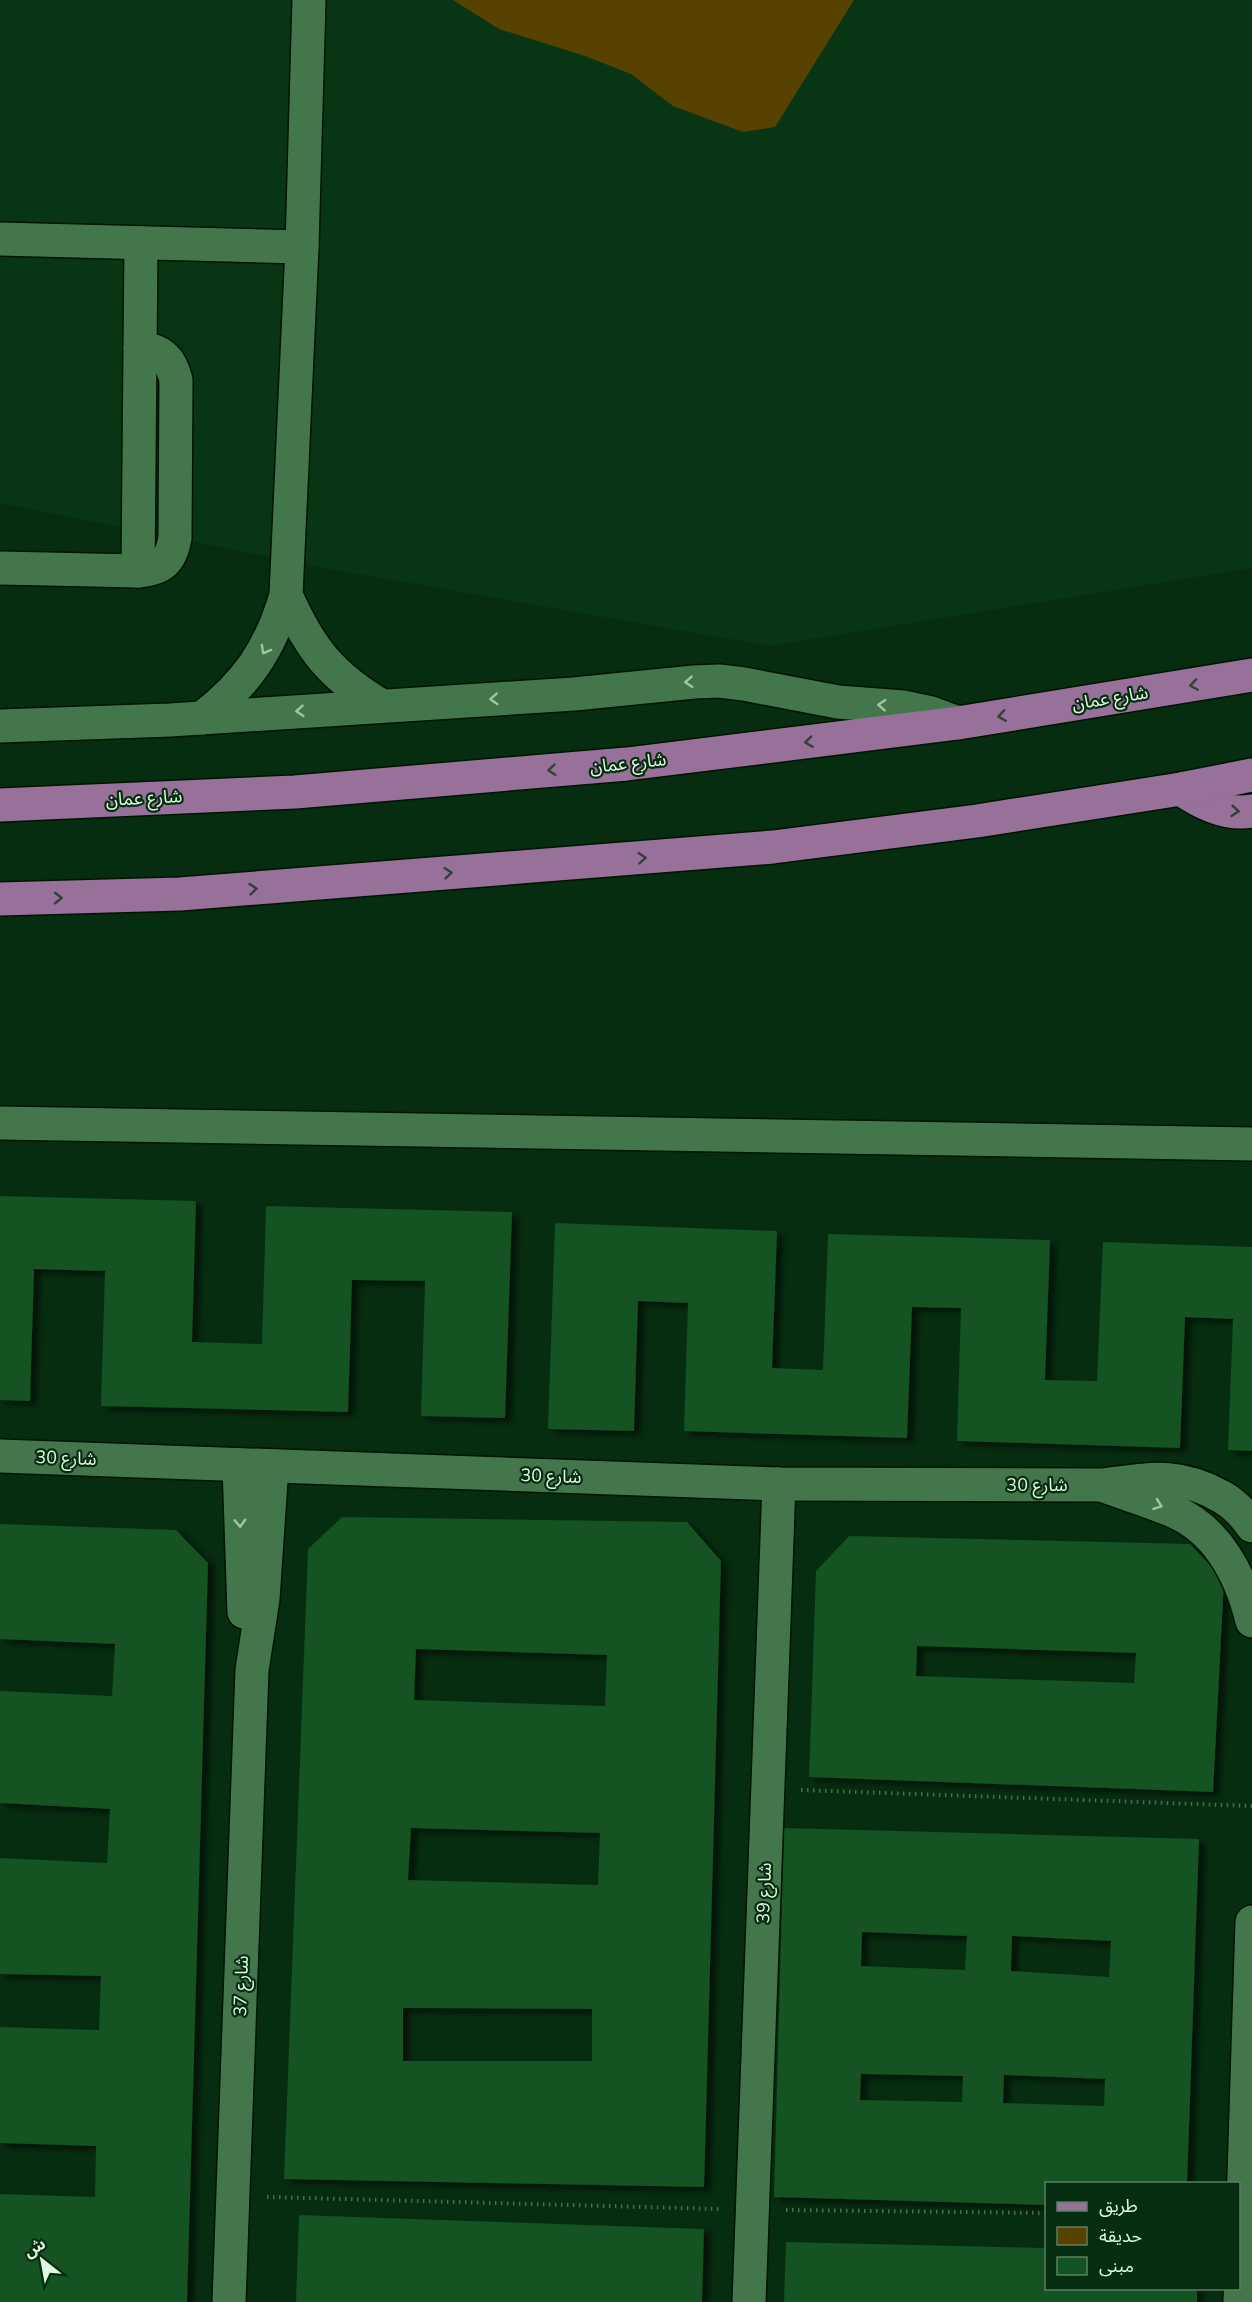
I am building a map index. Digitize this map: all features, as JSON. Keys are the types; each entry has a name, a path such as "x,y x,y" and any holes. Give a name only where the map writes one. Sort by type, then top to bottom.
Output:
{"main road":[{"name":"شارع عمان","path":"0,805 295,792 615,765 958,723 1252,675"},
{"path":"0,899 180,894 773,847 977,821 1181,789 1252,775"},
{"path":"1181,789 1200,802 1223,810 1252,811"}],"street":[{"path":"202,717 226,699 247,676 264,652 278,624 286,595 302,247 309,0"},
{"path":"0,239 302,247"},
{"path":"0,568 152,570 164,563 172,552 176,380 173,367 165,356 153,350 140,348 141,243"},
{"path":"286,595 298,623 320,657 357,691 382,706"},
{"path":"0,726 202,717 574,694 719,681 838,702 903,707 931,713 958,723"},
{"path":"0,1123 1252,1144"},
{"name":"شارع 30","path":"0,1456 779,1484 1103,1485 1150,1479 1178,1480 1205,1487 1229,1501 1252,1526"},
{"name":"شارع 37","path":"239,1465 243,1598 252,1670"},
{"name":"شارع 37","path":"229,2302 252,1670 263,1599 272,1466"},
{"name":"شارع 39","path":"749,2302 779,1484"},
{"name":"شارع 30","path":"1103,1485 1175,1512 1201,1529 1223,1552 1239,1579 1252,1621"},
{"path":"1240,2302 1249,2132 1252,1922"}],"path":[{"path":"767,1789 1252,1806"},
{"path":"233,2196 752,2210 1045,2213"}],"shaded area":[{"path":"0,0 1252,0 1252,568 769,646 341,571 0,503"}],"green space":[{"path":"453,0 854,0 775,127 743,132 673,106 631,74 585,56 499,29"}],"building":[{"path":"0,1196 196,1201 192,1342 262,1344 266,1206 512,1212 505,1418 421,1416 425,1281 352,1280 348,1412 101,1406 105,1271 34,1269 30,1401 0,1400"},
{"path":"555,1223 777,1231 772,1368 823,1370 828,1234 1050,1240 1045,1380 1097,1381 1103,1242 1252,1247 1252,1451 1228,1450 1233,1319 1185,1317 1180,1448 957,1441 961,1308 912,1307 907,1438 684,1431 688,1303 638,1301 634,1431 548,1429"},
{"path":"342,1517 687,1522 721,1561 704,2187 284,2179 308,1549","holes":["416,1649 607,1655 605,1706 414,1700","411,1828 600,1833 598,1885 408,1880","403,2008 592,2009 592,2061 403,2061"]},
{"path":"0,1524 176,1530 208,1563 187,2302 0,2302 0,2194 95,2197 96,2146 0,2143 0,2027 99,2030 101,1976 0,1974 0,1858 107,1863 110,1809 0,1803 0,1691 112,1696 115,1644 0,1639"},
{"path":"849,1536 1190,1544 1224,1580 1213,1792 809,1777 816,1571","holes":["917,1646 1136,1653 1134,1683 916,1676"]},
{"path":"784,1828 1199,1839 1187,2182 1045,2182 1045,2205 774,2197","holes":["862,1932 967,1936 965,1970 861,1966","1012,1936 1111,1941 1109,1977 1011,1971","861,2074 963,2076 962,2102 860,2100","1004,2075 1105,2079 1104,2106 1003,2103"]},
{"path":"299,2215 704,2229 702,2302 296,2302"},
{"path":"786,2242 1045,2248 1045,2290 1197,2290 1197,2302 784,2302"}]}
